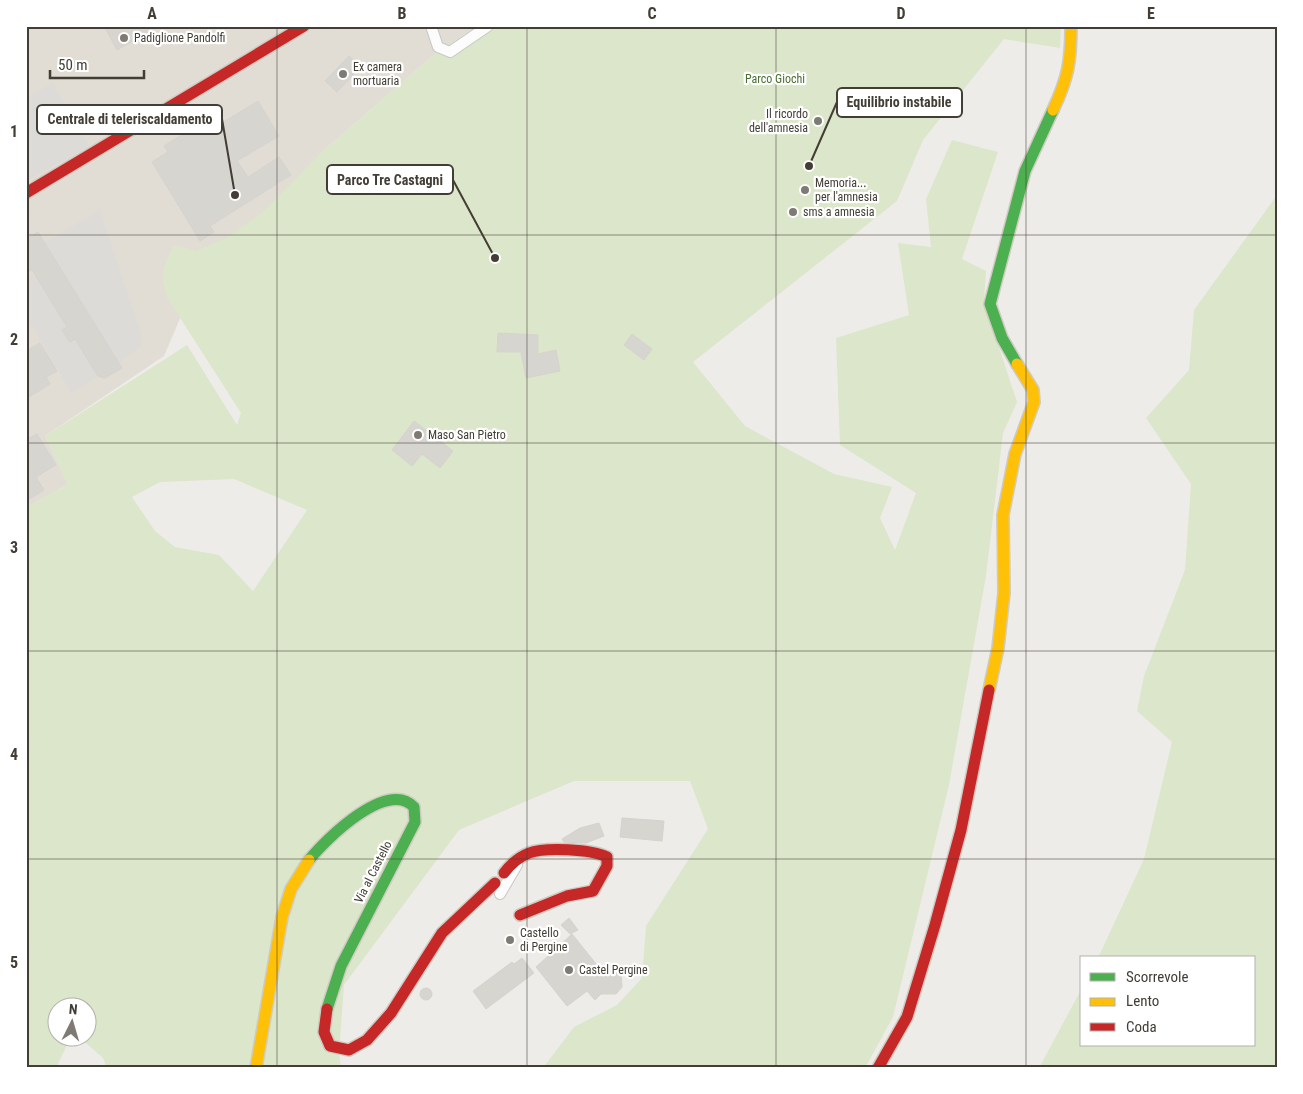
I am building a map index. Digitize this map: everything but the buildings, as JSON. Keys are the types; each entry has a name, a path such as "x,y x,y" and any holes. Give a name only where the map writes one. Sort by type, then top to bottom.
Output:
{"street":[{"path":"26,194 304,26"},
{"path":"431,26 438,47 450,52 488,26"},
{"path":"878,1068 906,1017 935,925 961,830 998,648 1004,593 1003,515 1015,454 1034,402 1033,390 1002,338 990,304 1025,171 1066,83 1071,57 1071,26"},
{"name":"Via al Castello","path":"256,1068 279,927 289,893 307,862 333,837 364,812 381,801 399,798 408,801 414,807 415,822 341,966 328,1002 324,1032 330,1046 346,1050 356,1048 371,1037 390,1012 443,932 498,888"},
{"path":"504,873 514,862 535,851 597,852 605,854 608,863 593,891 567,896 520,915"},
{"path":"498,888 521,858"}],"shaded area":[{"path":"26,26 477,26 429,59 324,150 185,307 164,356 45,436 68,484 26,508"},
{"path":"53,83 89,146 26,181 26,98"},
{"path":"100,210 141,333 142,345 119,363 45,243"},
{"path":"34,275 67,327 62,330 70,342 75,339 98,376 72,393 26,316 26,279"}],"green space":[{"name":"Parco Giochi","path":"477,26 1061,26 1060,48 1004,39 923,140 897,201 693,362 745,426 834,474 892,487 880,518 895,550 916,493 840,445 836,338 909,315 898,243 931,247 926,199 952,140 998,152 962,259 986,271 984,302 1017,402 1003,433 986,576 949,785 893,1017 865,1068 543,1068 574,1027 617,1005 642,978 646,926 708,829 690,781 574,781 459,830 344,985 339,1053 341,1068 107,1068 103,1058 89,1046 98,1046 98,996 48,996 48,1046 67,1046 56,1068 26,1068 26,508 68,484 45,436 187,345 237,425 241,413 168,299 163,284 163,271 174,245 196,251 226,238 264,211 324,150 429,59","holes":["234,479 307,510 253,591 219,555 175,547 155,531 132,497 160,482"]},
{"path":"1277,195 1277,1068 1039,1068 1080,992 1080,1046 1256,1046 1256,956 1099,956 1144,859 1172,742 1137,711 1144,676 1185,570 1191,484 1146,418 1189,370 1194,310"}],"traffic: fast":[{"path":"1017,364 1002,338 990,304 1025,171 1053,110"},
{"path":"309,860 343,826 374,806 389,800 402,800 414,807 415,822 341,966 327,1009"}],"traffic: slow":[{"path":"1053,110 1068,70 1071,26"},
{"path":"989,690 998,648 1004,593 1003,515 1015,454 1034,402 1033,390 1017,364"},
{"path":"256,1068 282,917 291,889 309,860"}],"traffic: jam":[{"path":"26,193 304,26"},
{"path":"878,1068 907,1017 935,925 961,830 989,690"},
{"path":"504,873 518,859 536,851 580,851 607,857 607,866 593,891 567,896 520,915"},
{"path":"327,1009 324,1032 330,1046 349,1050 367,1040 391,1013 442,933 495,883"}],"place":[{"name":"Padiglione Pandolfi","path":"124,38"},
{"name":"Ex camera mortuaria","path":"343,74"},
{"name":"Il ricordo dell'amnesia","path":"818,121"},
{"name":"Equilibrio instabile","path":"809,166"},
{"name":"Memoria... per l'amnesia","path":"805,190"},
{"name":"Centrale di teleriscaldamento","path":"235,195"},
{"name":"sms a amnesia","path":"793,212"},
{"name":"Parco Tre Castagni","path":"495,258"},
{"name":"Maso San Pietro","path":"418,435"},
{"name":"Castello di Pergine","path":"510,940"},
{"name":"Castel Pergine","path":"569,970"}]}
